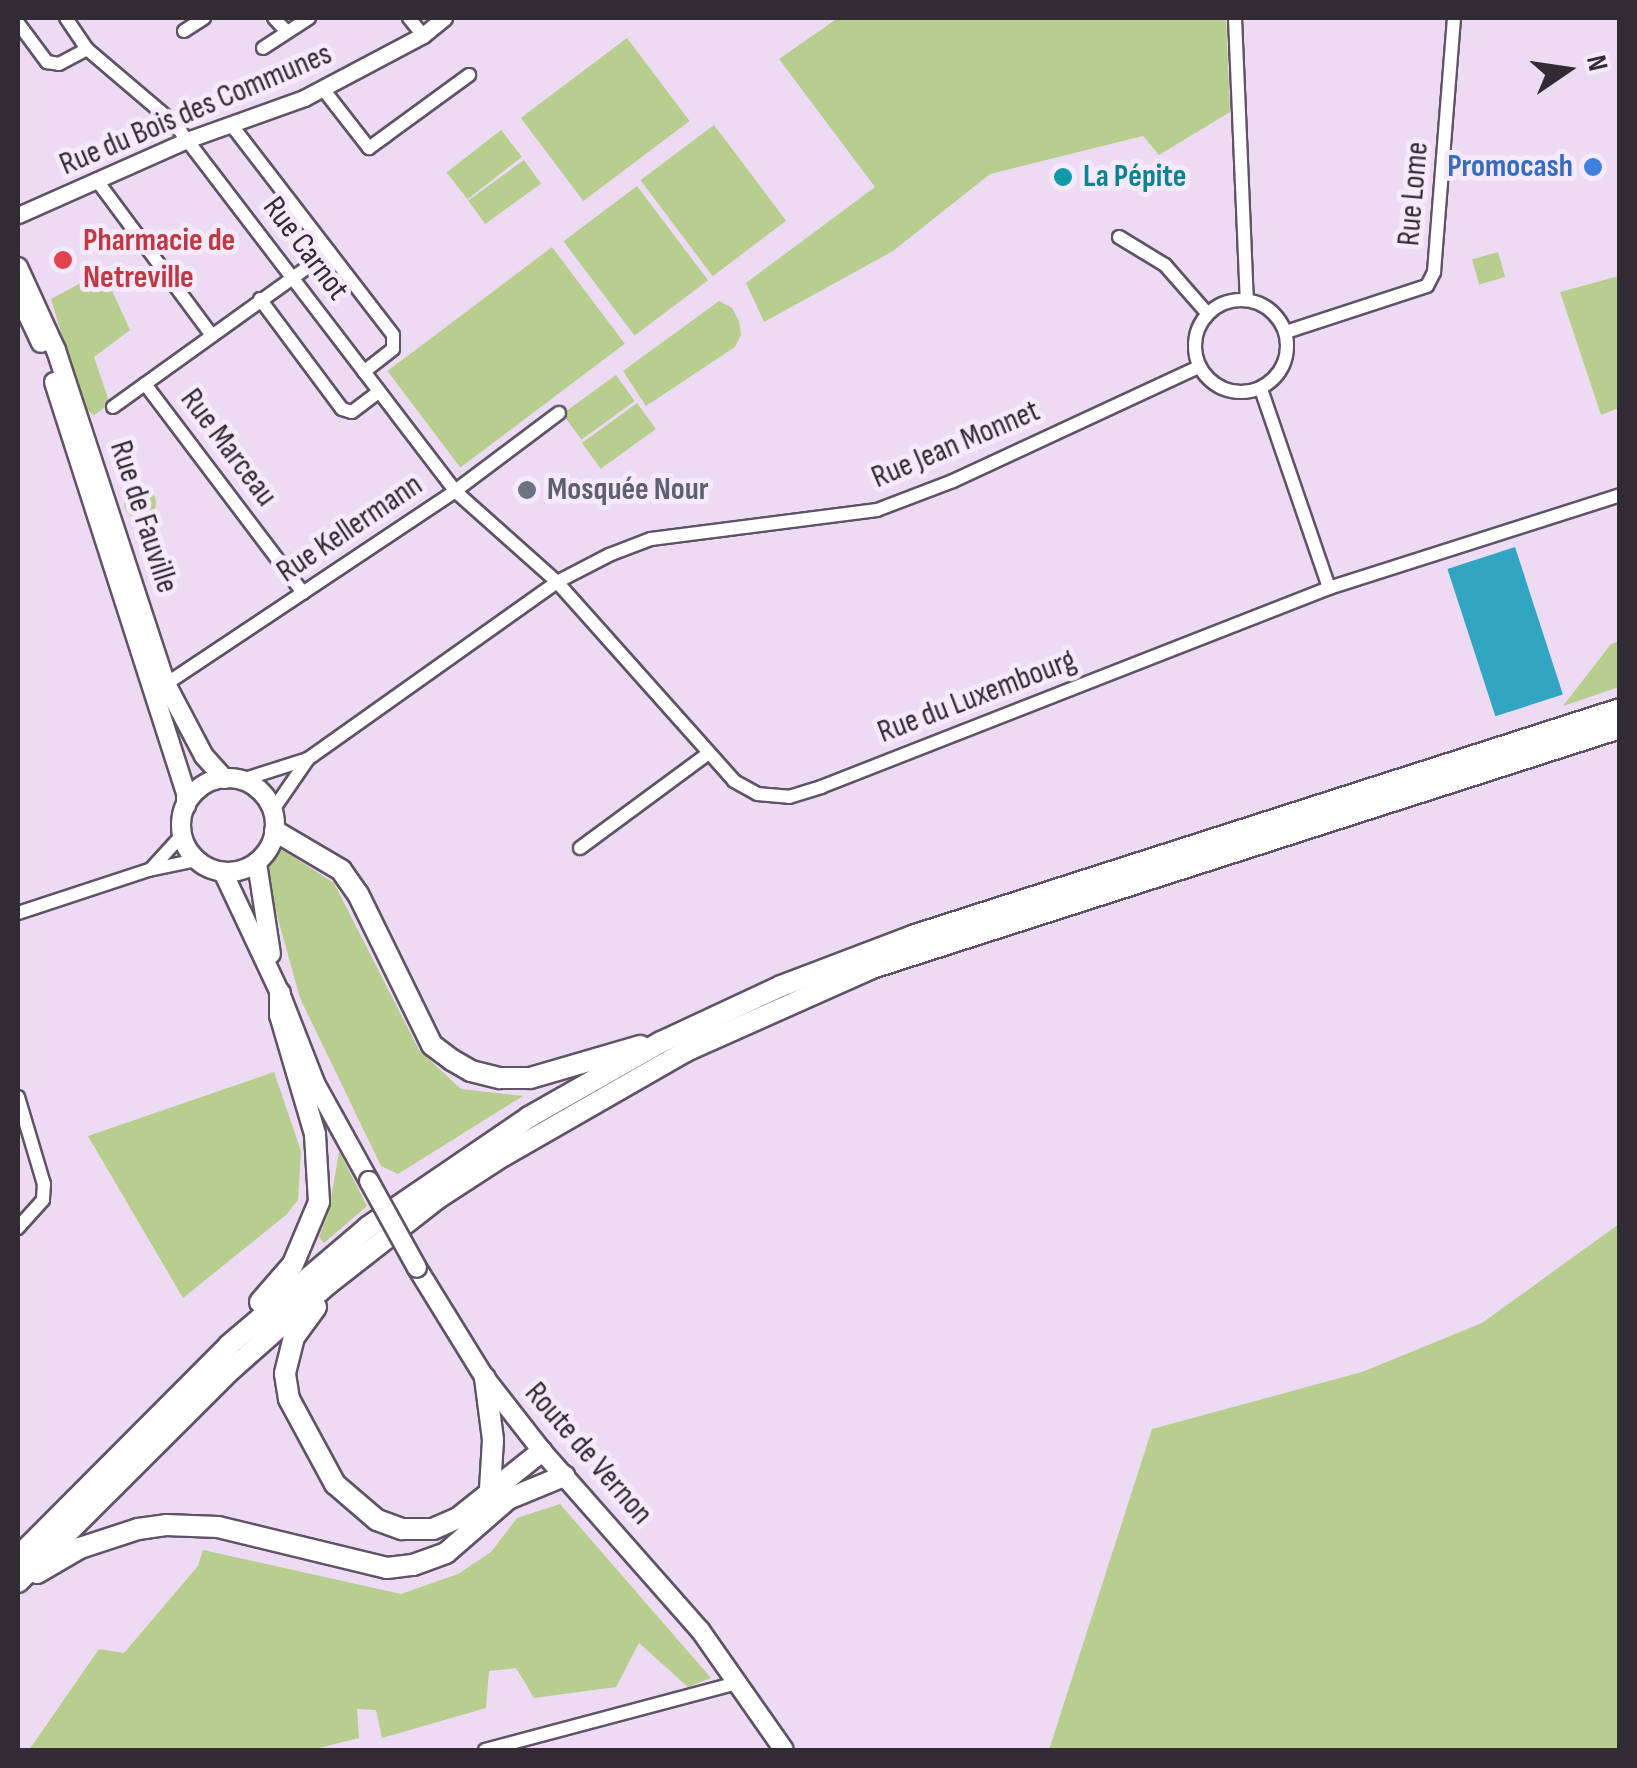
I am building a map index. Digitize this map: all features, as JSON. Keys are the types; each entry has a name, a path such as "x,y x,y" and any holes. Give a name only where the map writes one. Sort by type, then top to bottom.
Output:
{"highway":[{"path":"18,1556 229,1345 368,1227 529,1117 661,1042 797,980 915,935 1620,709"},
{"path":"18,1583 232,1369 373,1248 438,1198 559,1122 686,1051 778,1006 989,928 1620,728"},
{"path":"274,820 341,870 358,894 432,1044 471,1072 530,1078 558,1073 612,1051 661,1042"},
{"path":"229,1345 248,1315 293,1264 307,1240 319,1202 315,1134 280,1015 280,993"},
{"path":"373,1248 311,1312 294,1337 285,1374 289,1400 335,1484 357,1506 402,1528 433,1529 542,1451"},
{"path":"484,1378 493,1440 490,1490"},
{"path":"18,1583 80,1548 138,1528 166,1525 218,1528 387,1568 413,1565 446,1552 508,1499 564,1476"}],"main road":[{"name":"Rue de Fauville","path":"18,267 56,350 166,684 204,756 233,779"},
{"name":"Rue de Fauville","path":"18,294 44,351 186,792 186,806"},
{"path":"257,863 223,872 197,860 182,835 186,806 202,787 233,779 255,787 274,820 257,863 261,913 280,993"},
{"path":"223,872 280,993"},
{"name":"Route de Vernon","path":"280,993 316,1083 417,1268 484,1378 542,1451 660,1582 784,1750"}],"street":[{"name":"Rue Carnot","path":"66,18 87,49 174,123 456,491"},
{"path":"184,32 204,18"},
{"path":"274,18 286,32"},
{"path":"263,48 309,18"},
{"path":"409,18 423,35"},
{"name":"Rue du Bois des Communes","path":"18,215 186,140 232,127 323,89 423,35 444,18"},
{"path":"1235,18 1248,299"},
{"name":"Rue Lome","path":"1286,332 1427,286 1434,272 1442,213 1454,18"},
{"path":"18,23 47,62 59,64 87,49"},
{"path":"323,89 369,148 469,75"},
{"path":"232,127 395,342 393,349 364,372"},
{"path":"98,182 211,334"},
{"path":"1119,237 1165,266 1206,314"},
{"path":"113,407 329,252"},
{"name":"Rue Carnot","path":"260,298 342,409 352,412 379,392"},
{"path":"1248,299 1274,313 1286,332 1288,346 1280,372 1261,388 1244,393 1217,387 1198,367 1195,333 1206,314 1230,300 1248,299"},
{"name":"Rue Jean Monnet","path":"233,779 308,759 557,582 651,539 876,510 914,498 1198,367"},
{"name":"Rue Marceau","path":"145,384 303,593"},
{"path":"1261,388 1329,588"},
{"name":"Rue Kellermann","path":"166,684 456,491 560,413"},
{"name":"Rue du Luxembourg","path":"456,491 557,582 734,781 757,794 789,797 1329,588 1620,494"},
{"path":"580,848 709,752"},
{"name":"Rue Jean Monnet","path":"274,820 308,759"},
{"path":"149,870 182,835"},
{"path":"18,914 149,870 197,860"},
{"path":"18,1097 44,1184 43,1200 18,1228"},
{"path":"485,1750 737,1684"}],"green space":[{"path":"838,18 1226,18 1230,112 1159,155 1143,136 990,174 893,251 764,322 746,283 875,187 779,59"},
{"path":"627,38 690,121 583,201 521,118"},
{"path":"714,125 786,221 713,276 641,180"},
{"path":"501,130 522,157 468,199 447,172"},
{"path":"524,160 541,183 485,224 468,201"},
{"path":"637,186 708,280 635,336 564,241"},
{"path":"552,247 625,344 460,468 387,371"},
{"path":"1498,252 1505,277 1479,284 1472,259"},
{"path":"103,271 130,330 94,357 110,404 94,415 84,408 51,299"},
{"path":"1619,276 1619,408 1601,415 1560,292"},
{"path":"719,301 732,308 739,321 741,335 735,347 646,406 623,371"},
{"path":"616,375 635,401 581,440 563,414"},
{"path":"637,403 656,429 601,469 582,443"},
{"path":"140,487 152,491 156,503 152,515 140,519 128,515 124,503 128,491"},
{"path":"1619,641 1619,687 1563,706 1611,644"},
{"path":"281,849 334,883 419,1050 461,1089 523,1096 398,1174 381,1166 300,998 263,865"},
{"path":"274,1072 301,1151 298,1200 286,1215 183,1298 88,1136"},
{"path":"339,1151 367,1206 324,1243 319,1237 329,1211"},
{"path":"1619,1224 1619,1750 1049,1750 1152,1429 1362,1372 1482,1323"},
{"path":"560,1504 711,1678 688,1687 639,1643 616,1687 534,1698 516,1668 489,1671 486,1708 382,1738 376,1710 357,1709 359,1738 311,1750 29,1750 99,1649 124,1653 198,1566 203,1550 401,1594 458,1574 491,1552 517,1518"}],"water":[{"path":"1515,547 1563,694 1495,716 1447,569"}],"place":[{"name":"Promocash","path":"1593,167"},
{"name":"La Pépite","path":"1063,177"},
{"name":"Pharmacie de Netreville","path":"63,260"},
{"name":"Mosquée Nour","path":"527,490"}]}
